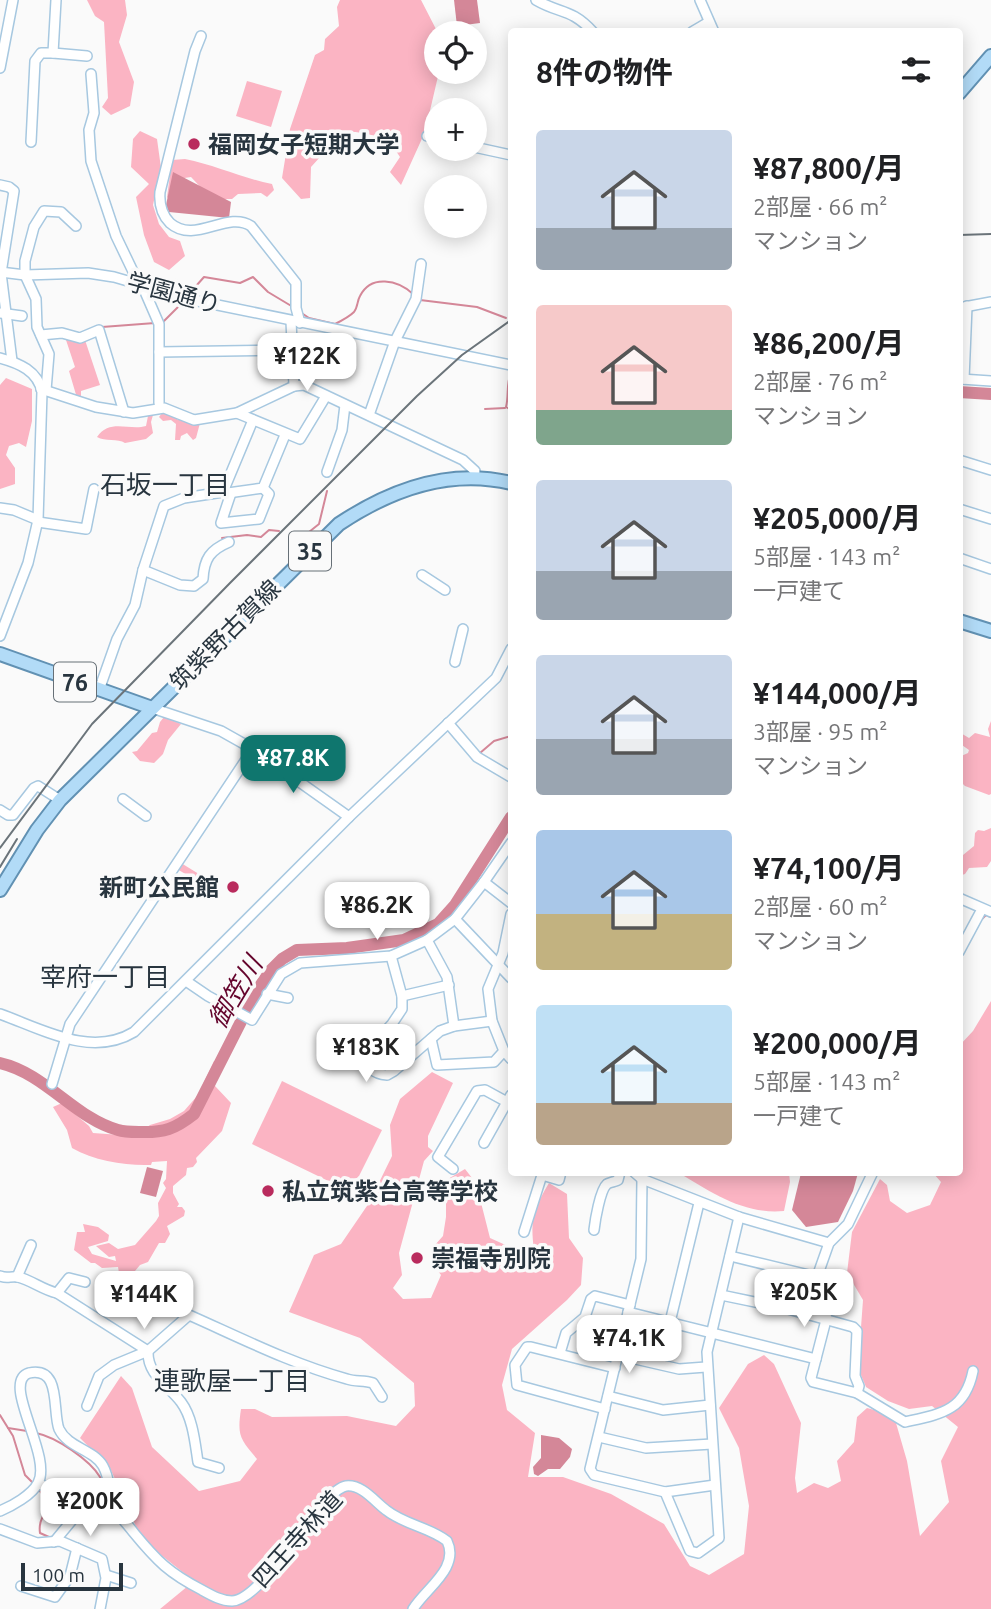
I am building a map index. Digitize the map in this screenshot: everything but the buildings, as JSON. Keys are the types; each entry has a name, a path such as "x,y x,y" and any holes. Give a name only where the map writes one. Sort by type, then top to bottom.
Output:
{"main road":[{"path":"963,88 991,57"},
{"name":"筑紫野古賀線","path":"0,890 37,830 60,800 339,524 368,504 407,488 443,480 474,478 508,483"},
{"path":"963,622 991,631"},
{"name":"76","path":"0,654 152,708"}],"street":[{"path":"0,67 13,0"},
{"path":"53,53 56,0"},
{"path":"536,0 545,6 573,13 589,28"},
{"path":"700,0 712,28"},
{"path":"699,28 709,22"},
{"path":"201,36 160,192 162,213 175,227 188,231 240,222 251,226 296,284 296,322 292,351 295,386"},
{"path":"31,142 35,61 41,53 86,56"},
{"path":"91,74 94,113 89,130 91,161 116,236 159,324 159,403"},
{"path":"487,150 508,154"},
{"path":"0,185 14,191 4,230 0,272 12,361"},
{"path":"0,636 28,563 38,521 44,389 49,354 37,327 36,299 26,275 25,261 34,227 44,211 61,212 76,226"},
{"path":"369,415 395,341 416,299 421,264"},
{"name":"学園通り","path":"0,272 26,275 88,274 140,284 193,300 508,364"},
{"path":"963,307 991,302"},
{"path":"4,313 22,316"},
{"path":"41,335 62,333 80,338 100,330 124,412"},
{"path":"159,352 292,351"},
{"path":"0,358 12,361 33,374 44,389 96,407 140,413 164,408 194,420 237,413 295,386 304,385 463,460 475,471 474,478"},
{"path":"963,379 991,381"},
{"path":"237,413 300,439 326,396"},
{"path":"327,472 342,430 345,405"},
{"path":"253,420 227,492 221,523 259,519 269,494 263,488"},
{"path":"263,488 285,435"},
{"path":"963,461 991,470"},
{"path":"99,690 117,639 135,605 143,570 164,506 184,498 263,488"},
{"path":"0,508 14,510 38,521 86,529 94,489"},
{"path":"963,510 991,519"},
{"path":"143,570 180,585 194,586 202,579 204,562 209,553 229,542"},
{"path":"963,559 991,569"},
{"path":"422,575 444,590"},
{"path":"455,662 463,629"},
{"path":"0,1014 90,1044 100,1044 131,1035 349,817 496,678 508,655"},
{"path":"152,708 221,731 253,749 349,817"},
{"path":"448,723 477,757 508,775"},
{"path":"52,1084 70,1024 253,749"},
{"path":"0,810 13,815 38,786 60,800"},
{"path":"123,799 146,816"},
{"path":"186,981 252,1020 281,974 300,963 391,956 427,940 455,919 508,847"},
{"path":"484,882 508,901"},
{"path":"963,900 987,911 963,946"},
{"path":"455,919 508,975"},
{"path":"431,1039 437,1065 494,1062 508,1055 492,1021 488,989 508,931"},
{"path":"427,940 449,985 454,1027"},
{"path":"391,956 402,996 402,1009 366,1050 365,1060 368,1067 376,1073 387,1074 440,1031 492,1021"},
{"path":"402,996 449,985"},
{"path":"267,994 288,998"},
{"path":"453,1169 438,1157 477,1091 485,1090 508,1098"},
{"path":"484,1143 508,1100"},
{"path":"524,1232 542,1176"},
{"path":"545,1176 559,1180 560,1176"},
{"path":"594,1230 604,1187 618,1180 619,1176"},
{"path":"715,1485 665,1492 594,1475 590,1469 641,1259 638,1176 699,1203 829,1243"},
{"path":"871,1176 851,1219 829,1243 817,1278 827,1305 826,1320 811,1378 813,1382 857,1393 905,1422 939,1414 961,1400 969,1389 973,1371"},
{"path":"670,1322 699,1203"},
{"path":"665,1492 690,1552 695,1554 719,1538 706,1367 711,1332 739,1217"},
{"path":"17,1277 31,1245"},
{"path":"730,1255 817,1278"},
{"path":"0,1276 7,1279 17,1277 46,1291 57,1293 148,1351"},
{"path":"57,1293 69,1278 85,1282"},
{"path":"721,1294 853,1327 857,1331 857,1393"},
{"path":"560,1353 566,1333 585,1318 591,1299 595,1296 670,1322 816,1359"},
{"path":"87,1406 99,1376 148,1351 189,1315 296,1362 350,1381 373,1383 382,1397"},
{"path":"605,1409 517,1385 515,1365 527,1348 560,1353 615,1368"},
{"path":"148,1351 148,1362 162,1384 182,1403 194,1436 198,1462 219,1468"},
{"path":"618,1354 680,1369 706,1367"},
{"name":"四王寺林道","path":"38,1484 40,1464 18,1406 14,1386 19,1378 27,1373 49,1378 53,1385 60,1430 65,1437 103,1466 118,1512 155,1559 183,1580 224,1600 239,1600 251,1592 293,1545 317,1512 342,1488 353,1486 409,1524 447,1541 451,1553 449,1565 413,1609"},
{"path":"608,1395 663,1410 710,1405"},
{"path":"598,1437 646,1448 712,1444"},
{"path":"0,1511 38,1484 62,1491 77,1510 54,1542"},
{"path":"0,1528 37,1543 61,1541 102,1559 106,1575 100,1609"},
{"path":"21,1586 55,1597 70,1576 77,1548"},
{"path":"106,1575 131,1583"}],"shaded area":[{"path":"87,0 125,0 127,15 119,42 134,82 130,106 111,115 102,107 108,98 104,22 95,16"},
{"path":"340,0 421,0 432,21 424,21 424,84 436,84 433,98 424,98 424,134 401,185 390,172 400,157 394,149 376,137 345,132 325,138 321,156 311,167 310,198 301,199 282,178 290,129 315,55 324,50 325,39 339,26 337,7"},
{"path":"454,0 477,0 480,21 456,21"},
{"path":"247,81 282,91 271,127 236,116"},
{"path":"140,131 157,139 161,168 153,205 159,224 169,237 180,241 185,256 169,270 154,262 144,235 136,197 149,184 131,167 133,139"},
{"path":"185,159 272,184 274,190 267,197 261,193 238,194 232,199 221,199 206,193 191,177 178,179 176,208 167,197 172,160"},
{"path":"173,172 231,202 229,218 169,212 166,205"},
{"path":"65,337 85,340 100,385 81,391 81,399 77,398 69,371 75,367"},
{"path":"6,378 32,389 32,421 26,447 19,443 9,446 6,455 15,468 15,484 0,489 0,385"},
{"path":"162,413 172,415 178,420 187,419 200,423 196,438 193,440 187,433 181,436 180,440 175,440 176,424 171,420 163,421 159,417"},
{"path":"153,415 153,433 146,439 125,443 97,437 102,431 114,426 146,426 148,416"},
{"path":"164,717 181,724 168,740 163,754 154,763 140,761 132,752 137,751 152,733 157,732"},
{"path":"991,721 989,795 963,784 963,755 969,750 963,746 963,734 969,738 975,733 990,737 988,729"},
{"path":"991,828 991,861 987,867 969,868 963,875 963,855 974,846 975,833 978,830"},
{"path":"181,863 220,887 219,894 177,869"},
{"path":"991,1001 991,1609 160,1609 194,1581 142,1540 110,1468 80,1438 121,1376 132,1388 152,1447 199,1491 240,1481 257,1459 241,1437 241,1409 255,1409 272,1417 347,1416 396,1426 415,1406 414,1383 360,1338 289,1312 314,1255 341,1244 369,1203 392,1156 390,1125 400,1099 432,1072 453,1083 428,1136 428,1147 433,1151 424,1161 399,1253 402,1275 393,1288 403,1299 431,1298 441,1275 432,1263 434,1246 443,1236 446,1217 446,1203 441,1187 448,1179 465,1169 476,1183 490,1238 526,1254 534,1250 534,1215 549,1183 567,1194 569,1238 583,1258 581,1285 512,1349 502,1385 507,1410 535,1433 528,1477 563,1477 611,1494 664,1524 690,1566 709,1575 744,1554 749,1506 739,1448 719,1408 748,1364 764,1355 774,1364 801,1423 795,1478 797,1493 814,1483 828,1488 841,1481 837,1461 854,1442 857,1417 867,1408 882,1412 896,1423 907,1461 920,1536 949,1502 941,1461 958,1427 932,1406 909,1409 888,1401 866,1387 858,1368 863,1300 847,1273 852,1232 880,1179 887,1185 890,1201 907,1213 930,1205 941,1182 936,1176 963,1176 963,1042 973,1031"},
{"path":"324,1043 339,1055 333,1063 318,1051"},
{"path":"214,1061 218,1061 215,1086 231,1103 222,1131 196,1158 197,1162 193,1167 187,1168 186,1175 173,1186 173,1193 179,1204 177,1207 182,1207 184,1216 167,1226 170,1234 165,1243 159,1243 148,1262 135,1271 128,1272 125,1280 118,1267 102,1268 91,1263 74,1250 77,1232 85,1232 83,1224 98,1227 109,1235 108,1241 88,1247 92,1254 116,1261 115,1256 109,1257 96,1246 109,1243 118,1249 135,1245 156,1221 159,1216 158,1203 166,1188 163,1183 166,1179 167,1161 152,1162 151,1165 131,1165 81,1153 72,1148 67,1130 53,1107 62,1103 89,1126 93,1133 135,1136 150,1125 184,1111 198,1095"},
{"path":"282,1081 382,1130 351,1192 252,1144"},
{"path":"147,1167 163,1171 156,1197 140,1193"},
{"path":"684,1176 789,1176 784,1211 742,1206"},
{"path":"800,1176 857,1176 838,1222 806,1227 792,1210"},
{"path":"541,1435 559,1438 572,1449 570,1457 560,1469 548,1469 538,1476 534,1474 533,1467 541,1458"}],"waterway":[{"path":"189,294 204,277 240,283 253,277 268,292 293,307"},
{"path":"303,314 335,324 354,312 365,289 378,282 400,285 413,294"},
{"path":"420,300 477,307 506,318"},
{"path":"163,322 182,303"},
{"path":"102,327 155,323"},
{"path":"508,390 508,408"},
{"name":"御笠川","path":"963,392 991,394"},
{"path":"485,409 505,408"},
{"path":"294,533 304,536 319,524 327,491"},
{"path":"222,538 247,535 261,537 269,530 279,531"},
{"path":"480,753 494,741 508,737"},
{"name":"御笠川","path":"0,1063 32,1076 88,1116 118,1130 155,1132 175,1127 194,1114 256,992 282,959 297,950 347,948 404,940 438,924 455,905 508,822"},
{"path":"982,919 986,915 991,917"},
{"path":"0,1415 13,1436 25,1475 34,1484"},
{"path":"8,1428 27,1431"},
{"path":"36,1433 62,1444 95,1470 111,1509"},
{"path":"37,1488 52,1504 40,1524 40,1533 49,1537"}],"railway":[{"path":"963,235 991,234"},
{"path":"0,848 92,724 417,396 462,355 508,322"},
{"path":"0,867 17,839"}],"place":[{"name":"福岡女子短期大学","path":"194,144"},
{"name":"新町公民館","path":"233,887"},
{"name":"私立筑紫台高等学校","path":"268,1191"},
{"name":"崇福寺別院","path":"417,1258"}],"district":[{"name":"石坂一丁目","path":"165,484"},
{"name":"宰府一丁目","path":"105,976"},
{"name":"連歌屋一丁目","path":"232,1380"}]}
